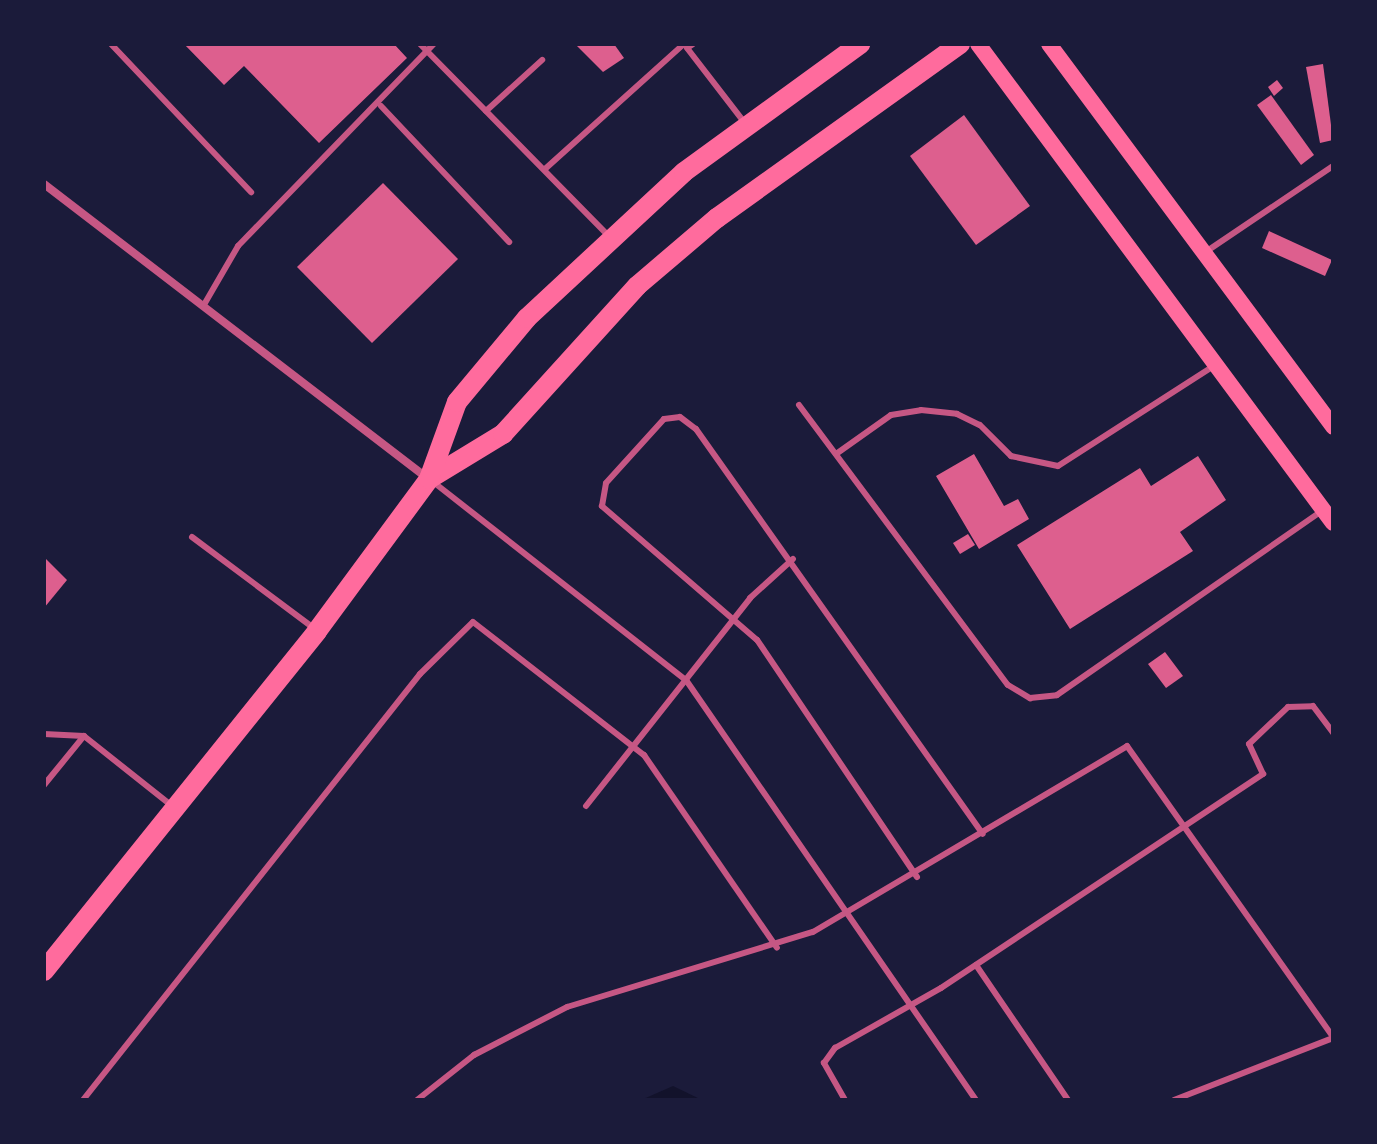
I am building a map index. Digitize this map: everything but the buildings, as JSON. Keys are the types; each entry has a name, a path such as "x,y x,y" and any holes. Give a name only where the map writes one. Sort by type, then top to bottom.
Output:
{"main road":[{"path":"44,971 317,631 429,479 457,402 609,236 746,125 860,44"},
{"path":"429,479 503,434 637,286 717,218 960,44"},
{"path":"978,44 1328,517"},
{"path":"1049,44 1333,427"}],"street":[{"path":"44,184 205,303 429,479"}],"lane":[{"path":"111,44 251,192"},
{"path":"420,44 609,236"},
{"path":"205,303 238,246 381,106 434,44"},
{"path":"545,169 688,45 746,125"},
{"path":"486,111 542,60"},
{"path":"381,106 509,242"},
{"path":"1204,253 1333,166"},
{"path":"836,454 891,415 921,410 957,414 980,425 1011,456 1058,466 1217,364"},
{"path":"799,405 1008,685 1030,698 1057,695 1328,517"},
{"path":"917,877 735,617 602,506 606,483 643,437 672,416 688,421 793,559 983,834"},
{"path":"429,479 686,680 912,1003 976,1100"},
{"path":"192,537 317,631"},
{"path":"586,806 735,617 793,559"},
{"path":"83,1100 464,625 482,624 634,745 777,948"},
{"path":"845,1100 826,1071 827,1055 976,965 1263,774 1249,744 1288,707 1313,706 1333,733"},
{"path":"44,734 84,736 176,809"},
{"path":"44,785 84,736"},
{"path":"417,1100 474,1055 567,1007 777,948 848,914 917,877 1127,746 1189,825 1333,1038 1174,1100"},
{"path":"976,965 1068,1100"}],"shaded area":[{"path":"673,1086 702,1100 641,1100"}]}
